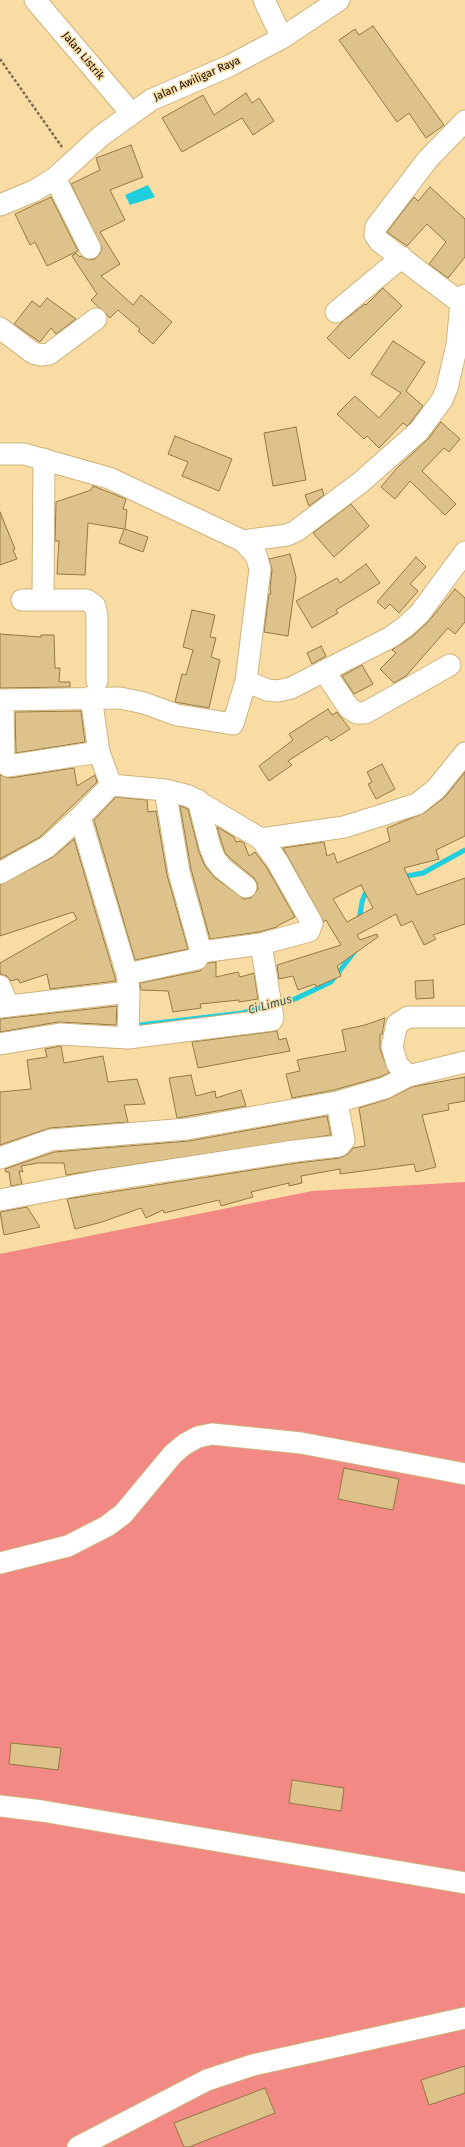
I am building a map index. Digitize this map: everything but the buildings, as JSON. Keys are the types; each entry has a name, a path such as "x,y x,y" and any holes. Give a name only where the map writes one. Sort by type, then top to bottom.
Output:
{"street":[{"name":"Jalan Listrik","path":"35,0 131,113"},
{"path":"264,0 282,38"},
{"name":"Jalan Awiligar Raya","path":"0,205 34,191 55,178 131,113 151,100 229,66 282,38 339,0"},
{"path":"242,541 277,537 296,531 361,482 419,431 442,400 447,388 456,345 463,299 379,241 376,235 376,226 428,159 464,125"},
{"path":"55,178 90,248"},
{"path":"336,312 402,257"},
{"path":"0,328 33,353 41,355 49,354 96,319"},
{"path":"0,454 24,454 109,478 242,541 256,555 260,570 246,681 233,724 177,715 144,703 120,698 94,689 2,700 4,761 8,766 100,752"},
{"path":"43,599 44,459"},
{"path":"246,681 267,690 278,691 291,688 391,637 420,613 465,552"},
{"path":"22,600 87,600 95,606 97,616 94,689 100,752 111,785"},
{"path":"324,671 349,708 357,713 366,713 450,666"},
{"path":"261,839 344,827 417,804 436,789 465,753"},
{"path":"0,986 4,1007 128,983 196,959 201,952 261,944 309,931 312,927 312,923 277,861 261,839 189,796 165,790 111,785"},
{"path":"0,873 47,846 80,817 111,785"},
{"path":"165,790 179,872 201,952"},
{"path":"198,800 210,847 215,859 222,868 246,887"},
{"path":"80,817 128,983 128,1038"},
{"path":"0,1044 60,1034 128,1038 272,1020 273,1018 261,944"},
{"path":"408,1076 397,1064 392,1046 398,1024 408,1018 465,1017"},
{"path":"0,1158 51,1140 187,1129 337,1102 385,1088 408,1076 465,1062"},
{"path":"0,1200 94,1182 295,1151 339,1146 344,1140 337,1102"},
{"path":"0,1563 68,1546 107,1526 123,1514 173,1454 185,1444 212,1434 301,1443 465,1474"},
{"path":"0,1806 42,1811 465,1883"},
{"path":"78,2147 207,2080 253,2065 465,2018"}],"path":[{"path":"0,59 72,162"}],"shaded area":[{"path":"465,1182 465,2147 0,2147 0,1254 312,1191"}],"water":[{"path":"148,185 155,197 130,205 125,195"}],"waterway":[{"name":"Ci Limus","path":"402,877 423,873 465,850"},
{"name":"Ci Limus","path":"359,921 362,902 365,894 370,891"},
{"name":"Ci Limus","path":"275,1004 295,999 331,982 355,951"},
{"name":"Ci Limus","path":"132,1026 242,1013 267,1006"}]}
